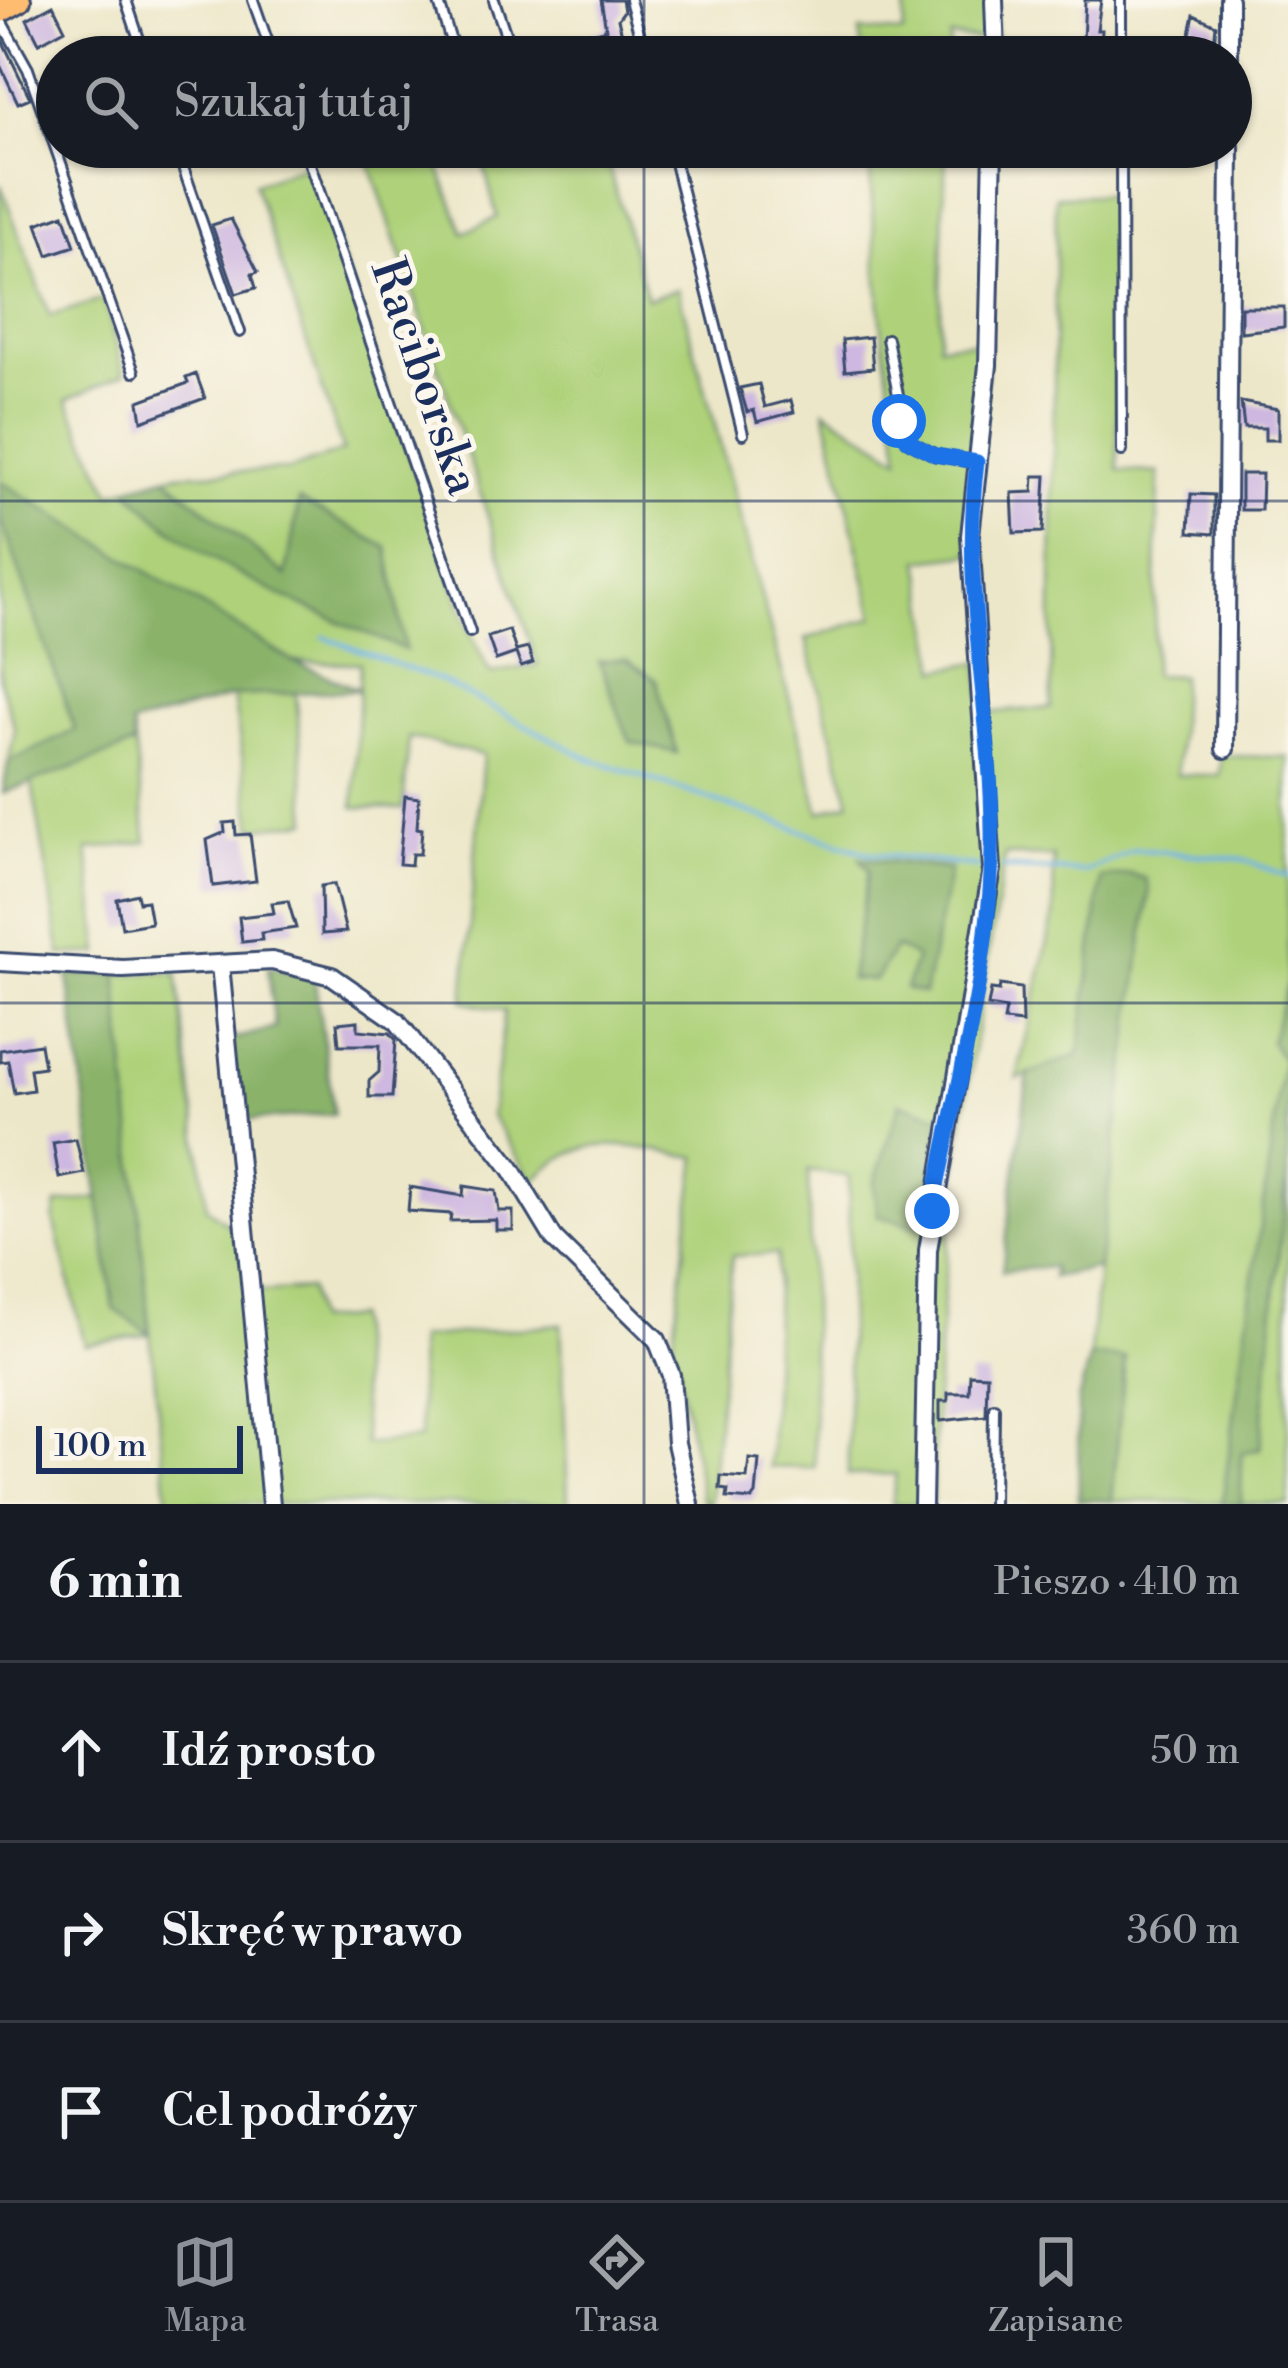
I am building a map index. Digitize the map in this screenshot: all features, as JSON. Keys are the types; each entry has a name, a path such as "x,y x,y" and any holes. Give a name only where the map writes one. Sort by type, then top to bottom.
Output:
{"main road":[{"path":"0,10 18,0"}],"street":[{"path":"994,0 995,36"},
{"path":"1229,0 1229,36"},
{"path":"923,1504 928,1250 992,869 990,776 972,597 970,522 988,365 993,168"},
{"path":"1225,749 1230,168"},
{"path":"0,962 123,969 272,961 332,976 397,1022 511,1168 554,1239 657,1340 670,1375 676,1443 690,1504"},
{"path":"220,964 271,1504"}],"lane":[{"path":"126,0 138,36"},
{"path":"253,0 266,36"},
{"path":"438,0 449,36"},
{"path":"494,0 506,36"},
{"path":"630,0 640,36"},
{"path":"1121,0 1121,36"},
{"path":"0,19 36,92"},
{"path":"63,168 134,372"},
{"path":"183,168 240,332"},
{"name":"Raciborska","path":"311,168 470,632"},
{"path":"675,168 743,434"},
{"path":"1121,168 1122,451"},
{"path":"887,339 907,440 935,455 977,462"},
{"path":"993,1504 994,1408"}],"green space":[{"path":"907,0 994,0 996,36 860,36 860,31 903,33"},
{"path":"310,168 470,632 490,673 538,665 371,168 439,168 464,233 497,217 485,168 609,168 647,299 678,289 820,812 850,802 806,639 874,617 825,410 900,458 881,321 870,168 945,168 939,344 988,342 971,554 920,560 938,670 979,662 984,713 1051,708 1056,196 1114,195 1118,470 1159,473 1153,675 1181,676 1177,775 1220,775 1221,756 1288,757 1288,1504 1112,1501 1125,1359 1090,1356 1098,1268 1077,1268 1052,1277 1079,1056 1017,1079 1054,914 1053,857 1005,855 947,1258 932,1504 892,1504 896,1474 848,1475 849,1176 808,1171 815,1468 770,1467 777,1254 732,1256 710,1504 702,1499 673,1341 697,1157 629,1146 590,1147 552,1164 533,1181 491,1116 505,1011 464,1001 483,755 409,737 403,809 354,807 360,663 293,662 308,821 253,828 233,696 132,725 147,842 88,850 100,953 61,955 32,783 3,793 15,729 0,681 0,184 50,316 104,299 124,374 67,400 111,493 176,474 289,470 343,451 254,184"},
{"path":"166,477 286,576 299,500 388,548 405,650 221,564 127,488"},
{"path":"0,481 292,661 360,690 233,696 132,725 134,745 3,793 8,763 75,730 0,516"},
{"path":"626,659 656,680 677,753 630,742 599,661"},
{"path":"860,858 950,869 924,994 905,989 916,958 895,947 875,980 850,979 869,870"},
{"path":"1130,874 1146,879 1149,892 1098,1268 1052,1277 1052,1267 1002,1271 1028,1074 1079,1055 1101,878"},
{"path":"268,967 314,975 334,1114 242,1121 229,1040 275,1028"},
{"path":"177,973 207,1208 238,1232 259,1292 309,1289 315,1321 355,1317 365,1445 420,1439 418,1338 561,1324 568,1504 168,1504 150,1334 85,1345 54,1220 57,1204 100,1198 68,975"},
{"path":"117,974 150,1334 114,1309 68,975"},
{"path":"1288,983 1288,1165 1260,1449 1242,1453 1241,1504 1222,1504 1283,1059 1270,1042"},
{"path":"900,1103 942,1116 924,1228 878,1216 874,1185"},
{"path":"1090,1356 1125,1358 1112,1501 1079,1500 1078,1401"}],"building":[{"path":"601,0 622,0 624,11 618,19 623,36 589,36 606,29"},
{"path":"1085,0 1101,0 1097,30 1102,30 1102,36 1083,36"},
{"path":"53,5 65,29 36,37 27,19"},
{"path":"1194,15 1216,25 1215,36 1190,36"},
{"path":"0,36 30,98 18,103 0,65"},
{"path":"64,214 75,246 48,255 37,224"},
{"path":"231,219 258,272 252,274 256,288 236,294 212,225"},
{"path":"1241,307 1284,307 1284,327 1241,332"},
{"path":"870,337 873,368 845,371 842,340"},
{"path":"196,374 205,398 142,421 139,401 188,383 186,378"},
{"path":"759,384 765,407 791,400 794,412 757,422 754,410 747,412 740,388"},
{"path":"1241,402 1278,409 1278,440 1265,440 1265,428 1244,428"},
{"path":"1241,474 1262,474 1261,510 1241,510"},
{"path":"1034,476 1046,476 1043,532 1014,533 1012,493 1033,492"},
{"path":"1191,494 1214,495 1214,534 1189,532"},
{"path":"509,630 516,651 528,648 533,663 521,667 516,653 496,660 488,637"},
{"path":"405,796 419,798 417,828 422,829 420,854 412,854 411,865 399,864"},
{"path":"235,822 236,835 250,834 256,881 213,886 207,840 225,832 224,823"},
{"path":"334,884 346,932 322,934 321,886"},
{"path":"137,894 139,902 147,901 151,923 122,928 117,899"},
{"path":"288,901 296,928 261,933 262,940 242,942 239,917 274,913 272,903"},
{"path":"1000,985 1021,988 1022,1023 1004,1021 1006,1009 988,1006 991,990 999,991"},
{"path":"358,1021 358,1030 390,1033 396,1040 392,1097 369,1097 369,1081 379,1072 380,1045 339,1045 337,1023"},
{"path":"40,1044 44,1067 30,1069 33,1090 14,1093 8,1061 0,1062 0,1050"},
{"path":"76,1139 84,1173 59,1178 53,1143"},
{"path":"464,1186 496,1191 499,1211 513,1211 513,1230 496,1230 496,1220 450,1221 451,1214 408,1211 410,1187 463,1196"},
{"path":"970,1374 987,1375 986,1416 940,1421 940,1401 948,1401 948,1393 969,1393"},
{"path":"749,1459 759,1460 756,1495 752,1500 727,1498 728,1490 720,1489 721,1476 747,1478"}],"waterway":[{"path":"324,637 441,681 588,758 868,853 979,867"},
{"path":"1004,868 1085,872 1135,849 1241,859 1288,876"}],"route":[{"path":"899,421 907,440 935,455 977,462 971,507 972,597 990,776 992,869 969,1021 932,1211"}]}
